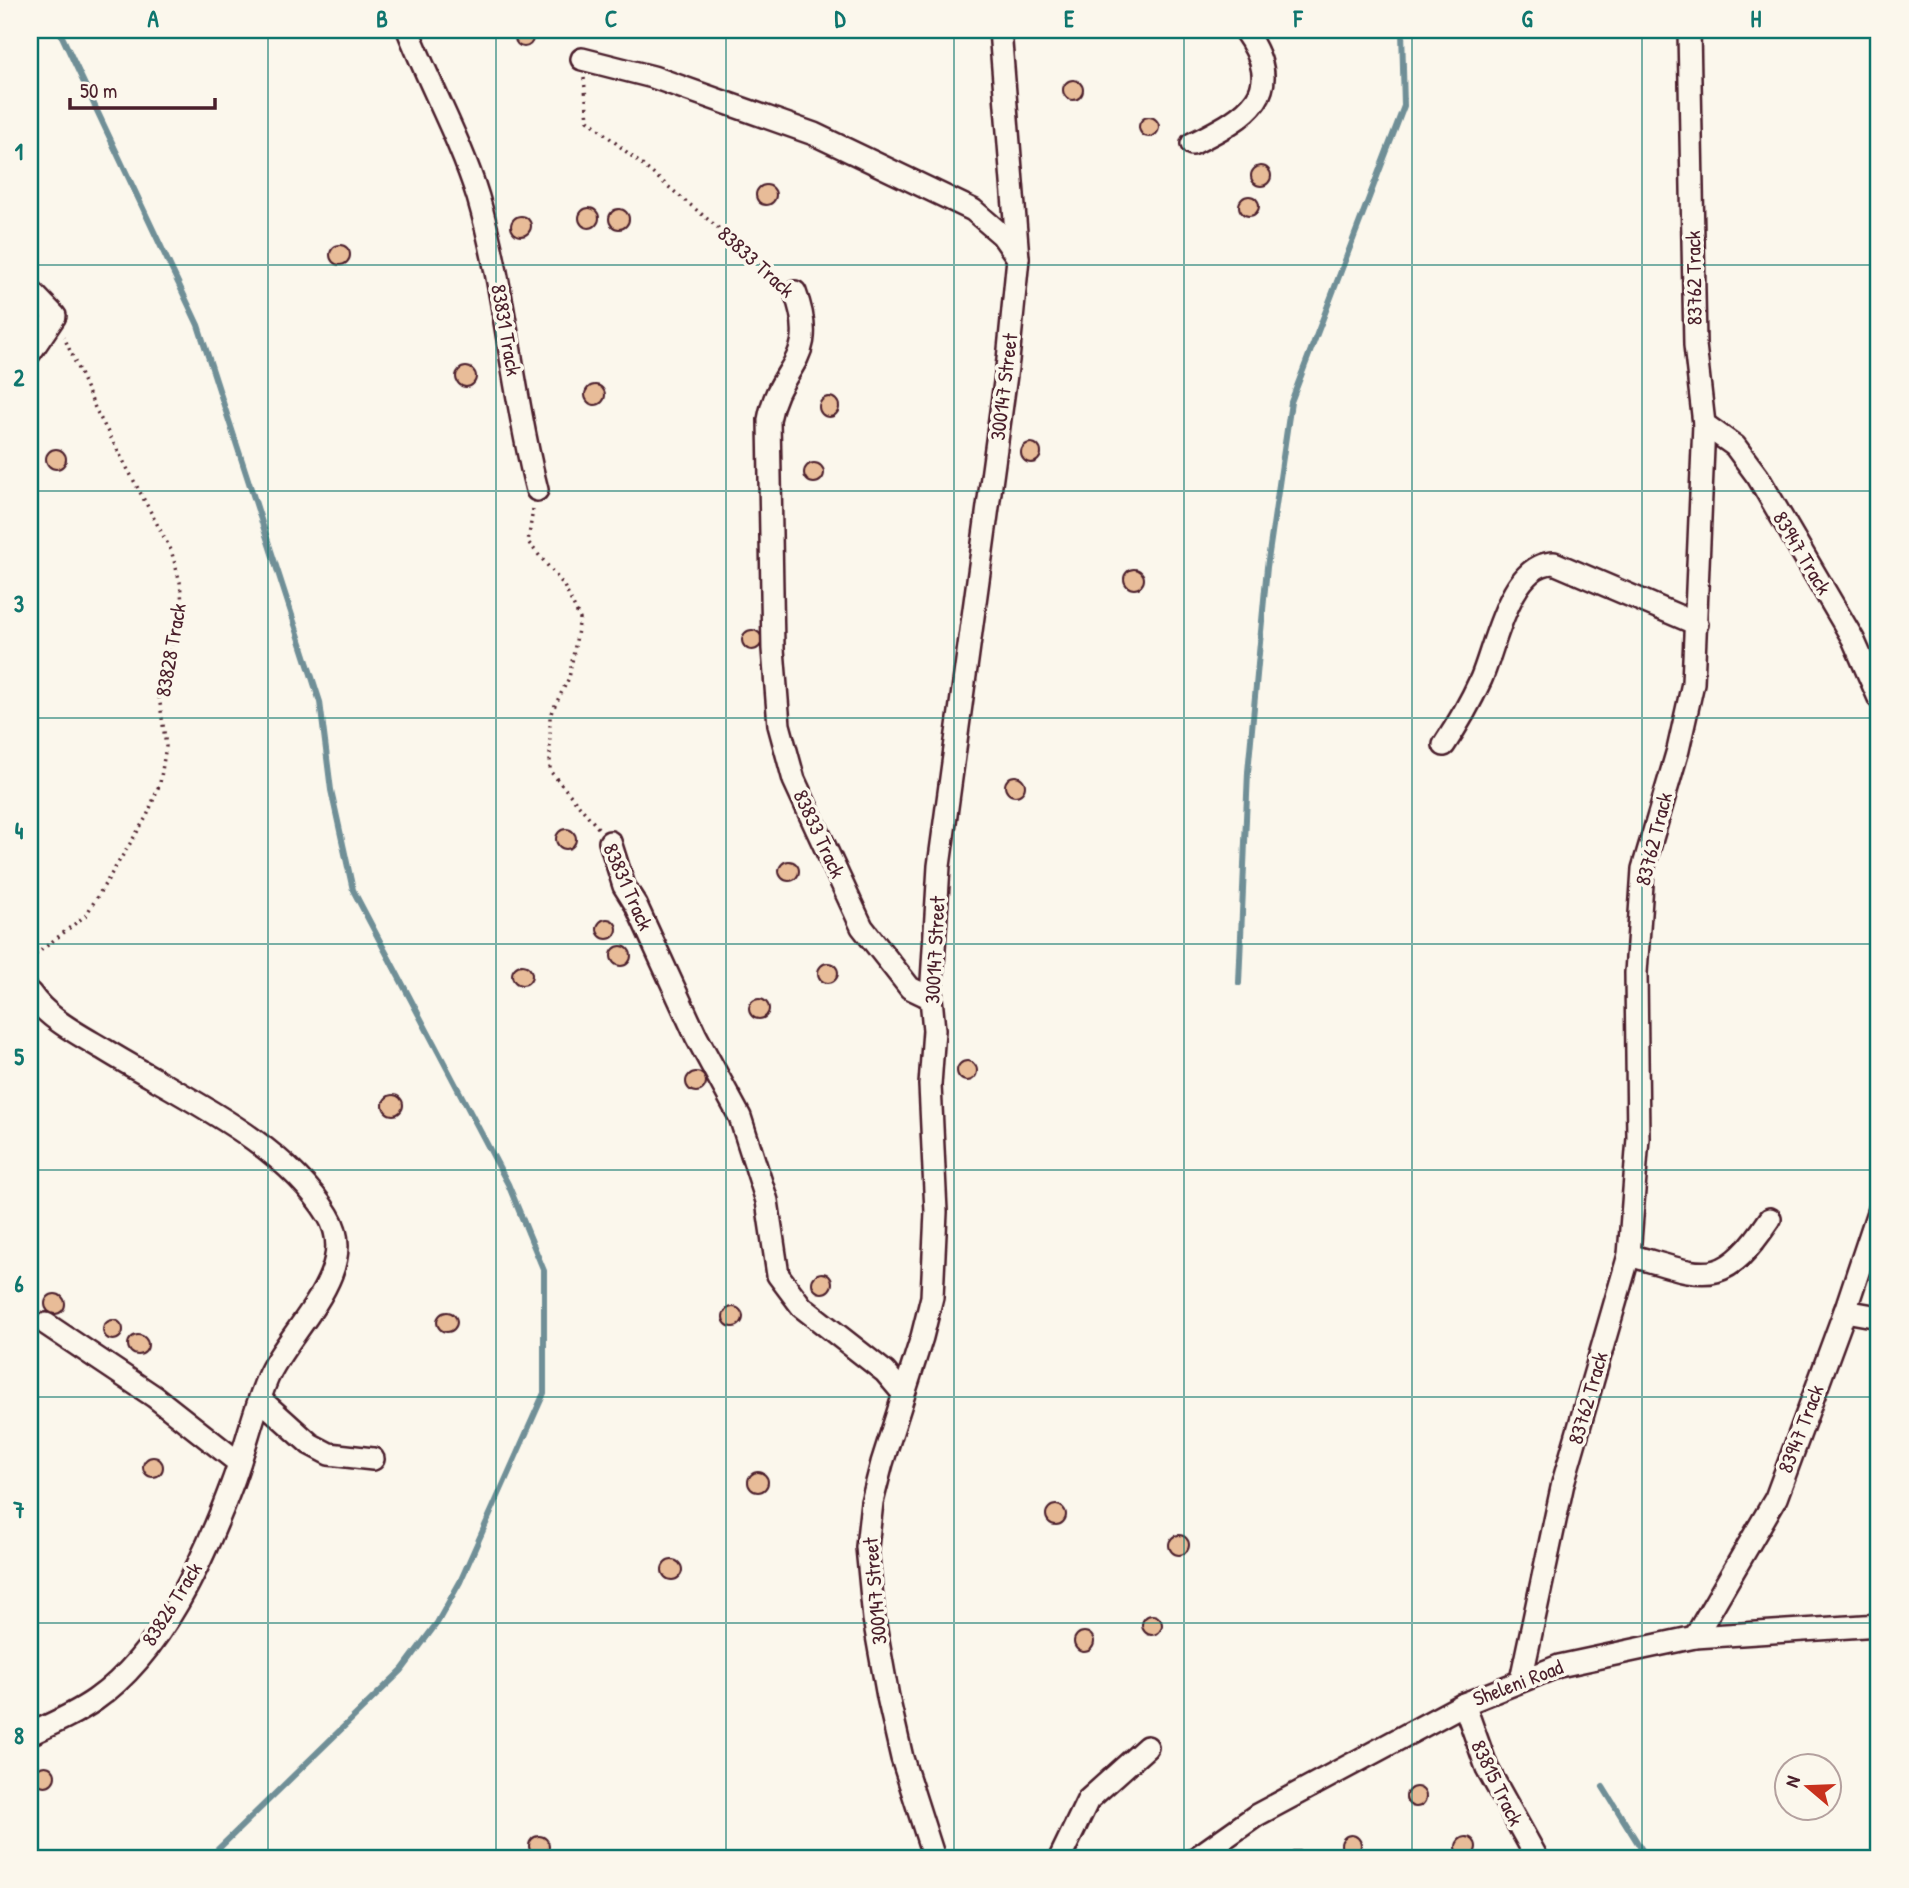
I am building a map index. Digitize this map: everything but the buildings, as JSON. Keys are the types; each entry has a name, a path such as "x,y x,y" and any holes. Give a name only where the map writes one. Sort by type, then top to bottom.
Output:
{"street":[{"name":"83831 Track","path":"408,30 477,196 512,350 520,425 537,490"},
{"name":"300147 Street","path":"934,1858 902,1758 888,1697 874,1619 867,1546 872,1502 902,1392 922,1337 932,1297 936,1212 930,1085 933,1030 931,998 939,866 1006,374 1018,258 1000,30"},
{"path":"1192,144 1224,128 1259,96 1264,86 1264,63 1244,30"},
{"name":"83762 Track","path":"1521,1680 1563,1483 1629,1255 1638,1138 1636,973 1643,869 1678,750 1693,683 1704,424 1695,345 1689,30"},
{"path":"582,59 653,77 814,134 973,210 1002,235 1018,258"},
{"path":"30,290 55,316 30,353"},
{"name":"83833 Track","path":"795,292 805,334 796,364 775,394 769,420 770,587 779,725 794,780 862,926 910,988 931,998"},
{"name":"83947 Track","path":"1704,424 1735,446 1758,477 1853,639 1879,698"},
{"path":"1444,745 1482,677 1502,619 1513,597 1530,572 1539,566 1555,563 1697,624"},
{"name":"83831 Track","path":"610,842 624,886 636,905 696,1036 740,1117 766,1201 778,1275 802,1307 885,1373 902,1392"},
{"name":"83826 Track","path":"30,993 54,1018 179,1096 239,1128 279,1160 329,1216 336,1235 337,1251 330,1276 268,1377 239,1463 183,1596 129,1670 97,1699 30,1734"},
{"name":"83947 Track","path":"1695,1637 1776,1497 1845,1311 1879,1209"},
{"path":"1629,1255 1679,1269 1708,1274 1720,1272 1745,1252 1770,1219"},
{"path":"1845,1311 1879,1317"},
{"path":"46,1324 155,1397 239,1463"},
{"path":"260,1399 310,1444 329,1454 373,1459"},
{"name":"Sheleni Road","path":"1196,1858 1257,1815 1464,1704 1559,1666 1695,1637 1879,1625"},
{"name":"83815 Track","path":"1464,1704 1487,1768 1537,1858"},
{"path":"1060,1858 1088,1800 1147,1747"}],"path":[{"name":"83833 Track","path":"582,59 587,120 795,292"},
{"name":"83828 Track","path":"30,959 86,915 146,816 160,783 166,746 159,696 181,620 182,603 180,582 171,550 96,411 55,316"},
{"name":"83831 Track","path":"537,490 528,542 562,584 580,619 569,678 550,715 551,771 610,842"}],"waterway":[{"path":"59,30 198,325 320,702 331,790 353,890 508,1184 544,1271 544,1393 460,1582 437,1623 402,1670 209,1858"},
{"path":"1239,983 1248,772 1267,567 1291,402 1404,106 1402,30"},
{"path":"1603,1787 1647,1858"}]}
